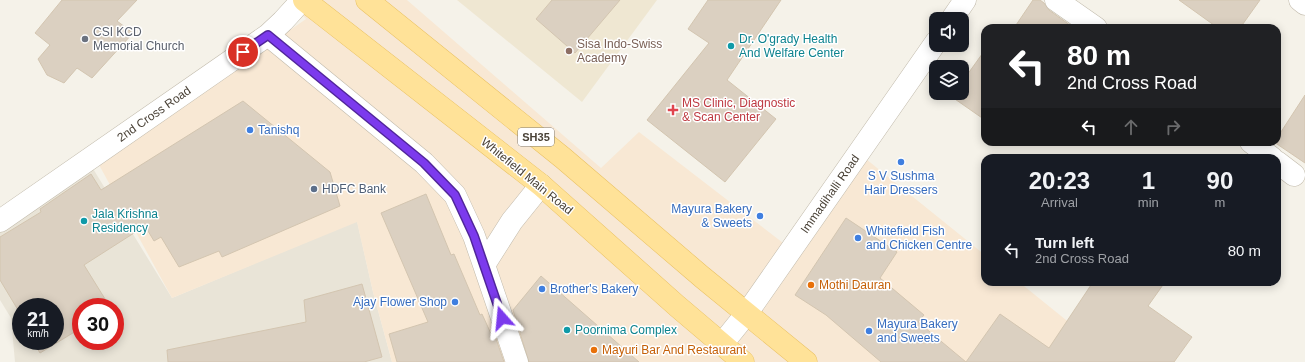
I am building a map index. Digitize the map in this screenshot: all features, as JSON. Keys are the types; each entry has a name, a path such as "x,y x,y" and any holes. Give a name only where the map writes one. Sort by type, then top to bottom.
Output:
{"main road":[{"name":"Whitefield Main Road","path":"303,0 541,185 677,306 743,362"},
{"name":"SH35","path":"367,0 563,158 702,277 806,362"}],"street":[{"name":"2nd Cross Road","path":"0,221 268,35 303,0"},
{"path":"957,12 965,0"},
{"path":"1056,0 1090,24"},
{"path":"1300,0 1305,4"},
{"path":"268,35 424,163 455,195 474,236 517,362"},
{"name":"Immadihalli Road","path":"722,344 747,313 929,52"},
{"path":"1256,146 1267,154"},
{"path":"1281,165 1294,175"},
{"path":"484,265 512,221 541,185"}],"shaded area":[{"path":"289,0 407,0 601,168 639,132 800,256 866,159 981,252 981,286 1024,286 1118,362 392,362 373,292 357,222 172,298 98,163 306,19"},
{"name":"Sisa Indo-Swiss Academy","path":"457,0 657,0 582,102"},
{"path":"92,167 172,298 357,221 373,292 392,362 15,362 14,350 64,350 64,298 12,298 12,329 11,318 0,300 0,230"}],"building":[{"name":"CSI KCD Memorial Church","path":"62,0 137,0 117,21 133,33 92,78 77,68 64,83 47,75 38,59 50,45 35,33"},
{"path":"552,0 620,0 575,53 536,19"},
{"path":"708,0 781,0 727,80 776,119 725,182 647,120 709,43 688,29"},
{"path":"1033,0 1040,0 1049,10 1068,24 1017,24"},
{"path":"1179,0 1260,0 1243,24 1212,24"},
{"path":"981,56 981,117 956,100 969,100 969,72"},
{"path":"1305,95 1305,163 1280,146 1281,132"},
{"path":"243,101 330,172 340,206 222,257 219,251 179,267 161,237 154,241 145,226 84,265 104,298 72,298 72,333 64,338 64,298 12,298 12,300 0,280 0,237 41,212 40,209 91,174 101,190"},
{"path":"426,194 451,255 454,254 480,315 482,314 492,336 494,333 504,362 397,362 389,334 428,322 381,213"},
{"path":"846,218 897,252 880,278 924,315 918,322 966,362 881,362 826,315 795,295"},
{"name":"Poornima Complex","path":"541,276 639,362 529,362 513,310"},
{"path":"362,284 382,357 364,362 168,362 167,350 306,322 304,300"},
{"path":"1090,286 1162,286 1148,306 1192,337 1174,362 966,362 1000,314 1049,348"},
{"path":"38,350 45,350 40,353"}],"place":[{"name":"CSI KCD Memorial Church","path":"85,39"},
{"name":"Dr. O'grady Health And Welfare Center","path":"731,46"},
{"name":"Sisa Indo-Swiss Academy","path":"569,51"},
{"name":"MS Clinic, Diagnostic & Scan Center","path":"673,110"},
{"name":"Tanishq","path":"250,130"},
{"name":"S V Sushma Hair Dressers","path":"901,162"},
{"name":"HDFC Bank","path":"314,189"},
{"name":"Mayura Bakery & Sweets","path":"760,216"},
{"name":"Jala Krishna Residency","path":"84,221"},
{"name":"Whitefield Fish and Chicken Centre","path":"858,238"},
{"name":"Mothi Dauran","path":"811,285"},
{"name":"Brother's Bakery","path":"542,289"},
{"name":"Ajay Flower Shop","path":"455,302"},
{"name":"Poornima Complex","path":"567,330"},
{"name":"Mayura Bakery and Sweets","path":"869,331"},
{"name":"Mayuri Bar And Restaurant","path":"594,350"}],"route":[{"path":"243,52 268,35 424,163 455,195 474,236 502,318"}]}
